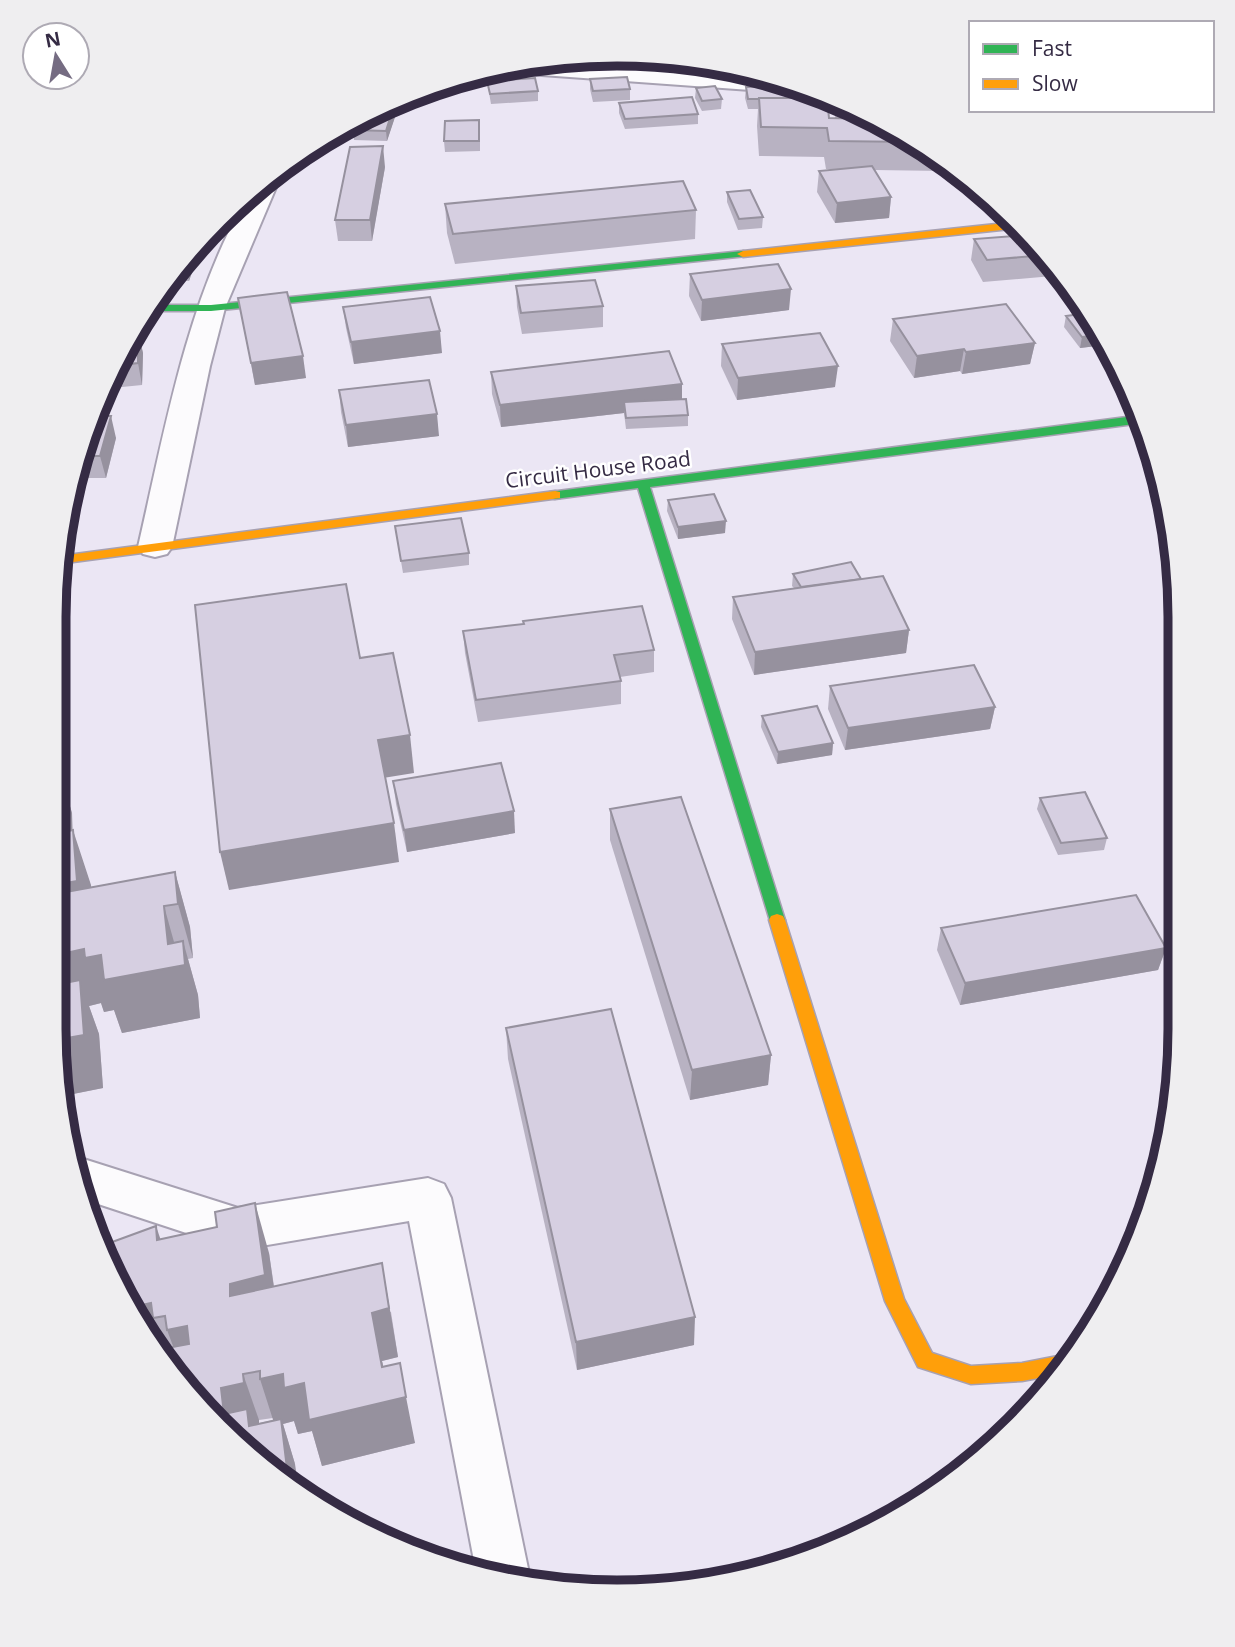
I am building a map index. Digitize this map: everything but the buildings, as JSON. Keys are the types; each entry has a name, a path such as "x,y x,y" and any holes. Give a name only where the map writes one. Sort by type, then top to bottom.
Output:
{"street":[{"path":"563,70 752,83"},
{"path":"155,548 195,366 211,308 257,200"},
{"path":"161,308 211,308 1005,226"},
{"name":"Circuit House Road","path":"70,559 1132,420"},
{"path":"643,484 895,1301 925,1360 971,1376 1022,1372 1054,1366"},
{"path":"88,1181 238,1229 428,1198 502,1568"}],"traffic: fast":[{"path":"161,308 211,308 743,254"},
{"path":"555,495 1132,420"},
{"path":"643,484 777,920"}],"traffic: slow":[{"path":"743,254 1005,226"},
{"path":"70,559 555,495"},
{"path":"777,920 895,1301 925,1360 971,1375 1022,1372 1054,1366"}]}
